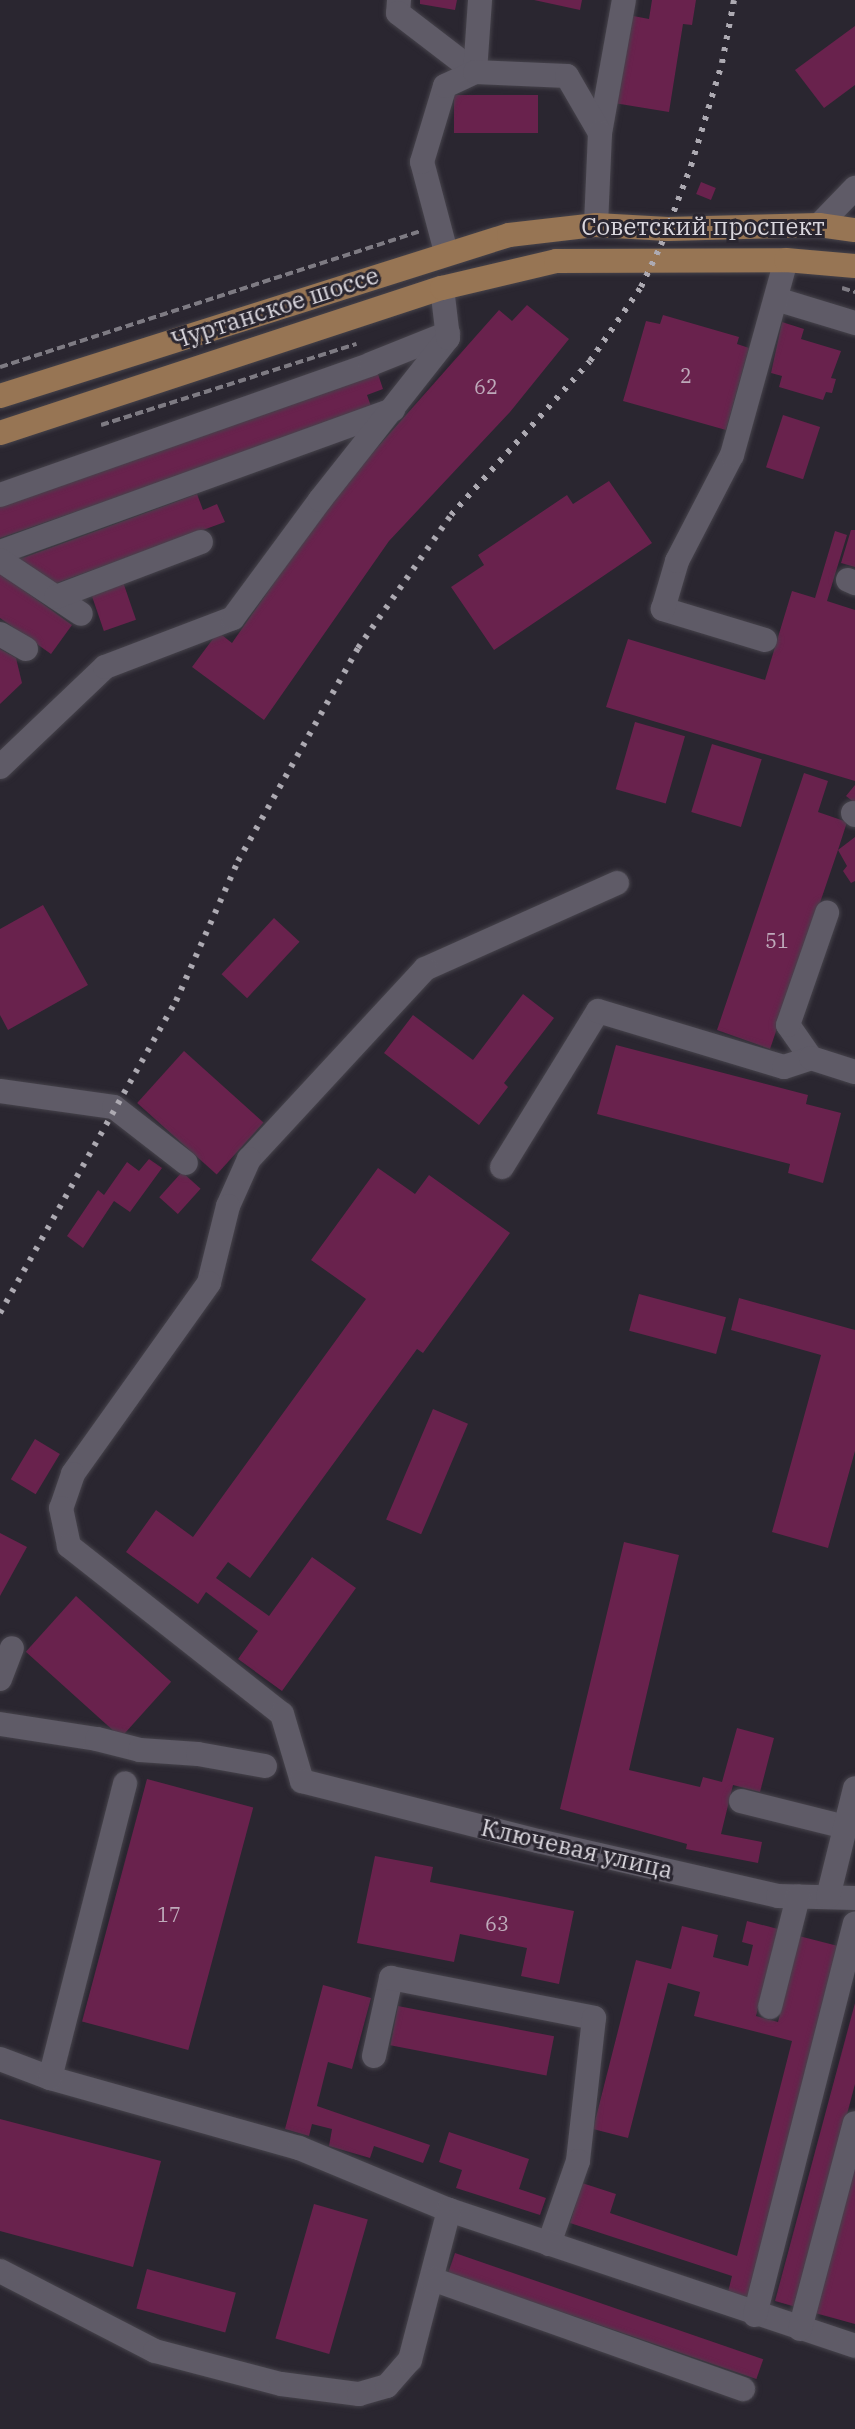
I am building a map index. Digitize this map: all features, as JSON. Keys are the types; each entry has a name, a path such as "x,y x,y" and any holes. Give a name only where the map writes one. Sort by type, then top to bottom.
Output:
{"main road":[{"name":"Советский проспект","path":"551,228 596,225 659,229 819,225 855,230"},
{"path":"786,260 819,225"},
{"name":"Чуртанское шоссе","path":"0,396 446,252 509,235 551,228"},
{"name":"Советский проспект","path":"442,288 556,261 786,260 855,266"},
{"name":"Чуртанское шоссе","path":"0,433 442,288"}],"street":[{"path":"399,0 398,13 475,72"},
{"path":"475,72 480,0"},
{"path":"596,225 600,133 624,0"},
{"path":"446,252 422,162 445,86 475,72 567,76 600,133"},
{"path":"819,225 855,188"},
{"path":"765,640 663,609 677,561 732,455 786,260"},
{"path":"0,767 105,667 233,618 320,500 395,409 448,338 442,288"},
{"path":"776,299 855,323"},
{"path":"0,495 356,369 448,333"},
{"path":"0,552 395,409"},
{"path":"56,597 201,542"},
{"path":"0,560 81,614"},
{"path":"0,634 26,649"},
{"name":"Ключевая улица","path":"617,883 425,969 249,1159 228,1206 209,1283 73,1474 61,1508 69,1546 282,1714 302,1781 538,1841 778,1896 855,1898"},
{"path":"811,1058 788,1025 827,913"},
{"path":"502,1167 598,1011 784,1067 811,1058 855,1072"},
{"path":"0,1091 114,1107 186,1163"},
{"path":"0,1679 12,1648"},
{"path":"0,1724 97,1739 140,1750 198,1754 265,1766"},
{"path":"50,2078 125,1783"},
{"path":"828,1897 855,1788"},
{"path":"741,1801 845,1827"},
{"path":"770,2007 798,1897"},
{"path":"755,2315 855,1924"},
{"path":"374,2056 391,1978 594,2018 578,2161 549,2244"},
{"path":"0,2059 50,2078 299,2148 449,2210 855,2346"},
{"path":"800,2329 855,2123"},
{"path":"0,2271 155,2351 281,2384 359,2394 387,2386 410,2360 449,2210"},
{"path":"432,2279 743,2389"}],"path":[{"path":"0,367 439,225"},
{"path":"90,428 361,342"}],"building":[{"path":"420,0 457,0 455,10 420,4"},
{"path":"534,0 582,0 580,10"},
{"path":"652,0 696,0 692,25 683,24 669,112 614,103 628,15 649,19"},
{"path":"855,26 855,85 824,108 795,70"},
{"path":"454,95 538,95 538,133 454,133"},
{"path":"701,182 716,188 711,200 696,194"},
{"path":"527,305 569,339 510,412 389,541 264,720 192,667 218,632 232,643 336,494 499,310 512,321"},
{"path":"663,315 739,337 737,344 749,348 726,430 623,401 646,321 660,324"},
{"path":"782,322 804,329 801,339 841,351 831,378 836,379 832,393 826,392 823,400 779,387 782,376 771,373"},
{"path":"377,371 383,389 367,395 372,409 0,538 0,502"},
{"path":"783,415 820,427 803,479 766,467"},
{"path":"609,481 652,543 494,650 451,587 484,565 478,555 567,495 573,504"},
{"path":"197,494 203,510 217,504 225,522 54,584 20,559"},
{"path":"851,530 855,530 855,567 841,563"},
{"path":"835,531 847,535 827,601 855,610 855,781 606,707 628,639 765,680 792,591 815,598"},
{"path":"0,573 72,625 51,654 0,618"},
{"path":"123,582 136,620 104,631 91,593"},
{"path":"0,649 16,658 22,683 0,704"},
{"path":"635,722 685,736 666,804 616,789"},
{"path":"712,744 762,759 741,827 691,812"},
{"path":"804,773 828,781 818,812 847,822 770,1049 717,1030"},
{"path":"855,785 855,803 846,796"},
{"path":"855,837 855,881 851,883 843,871 847,866 838,850"},
{"path":"43,905 88,985 8,1030 0,1015 0,929"},
{"path":"274,918 300,942 247,998 221,974"},
{"path":"523,994 554,1018 504,1083 508,1087 479,1125 384,1053 413,1015 473,1060"},
{"path":"616,1045 808,1095 806,1104 841,1113 823,1183 788,1173 790,1164 597,1114"},
{"path":"184,1051 264,1123 217,1175 137,1103"},
{"path":"149,1159 162,1168 130,1212 114,1201 83,1248 67,1236 98,1190 104,1195 127,1162 139,1171"},
{"path":"378,1168 415,1194 429,1175 510,1233 423,1353 417,1349 250,1578 228,1562 216,1578 269,1616 312,1557 356,1588 282,1691 238,1659 258,1631 206,1592 198,1604 126,1552 156,1510 193,1537 366,1299 311,1260"},
{"path":"182,1172 201,1189 178,1214 159,1197"},
{"path":"639,1294 726,1317 716,1354 629,1331"},
{"path":"739,1298 855,1330 855,1451 828,1548 772,1532 821,1355 731,1330"},
{"path":"433,1409 468,1424 421,1534 386,1519"},
{"path":"35,1439 60,1454 36,1494 11,1479"},
{"path":"0,1533 27,1547 0,1596"},
{"path":"624,1542 679,1555 629,1770 700,1787 703,1777 722,1782 737,1728 774,1738 760,1792 733,1785 721,1834 762,1842 758,1863 686,1849 687,1844 560,1809"},
{"path":"76,1596 171,1682 121,1737 26,1652"},
{"path":"147,1779 253,1807 188,2050 82,2021"},
{"path":"375,1856 433,1867 430,1882 574,1911 559,1984 521,1976 527,1948 460,1934 454,1962 357,1943"},
{"path":"747,1921 778,1929 756,2016 778,2022 799,1936 838,1946 749,2297 728,2292 732,2276 570,2223 582,2183 616,2194 610,2213 737,2256 792,2041 694,2016 700,1992 668,1983 628,2138 593,2129 636,1960 671,1969 682,1926 718,1935 713,1957 748,1966 753,1945 742,1942"},
{"path":"323,1985 371,1998 352,2069 328,2062 317,2106 430,2145 423,2163 374,2146 370,2158 329,2146 332,2129 312,2124 309,2136 285,2129"},
{"path":"855,2003 855,2084 796,2307 775,2301"},
{"path":"398,2006 554,2036 546,2076 390,2045"},
{"path":"0,2119 161,2161 133,2267 0,2231"},
{"path":"449,2132 529,2159 519,2189 546,2198 540,2215 456,2188 462,2170 439,2162"},
{"path":"855,2168 855,2324 815,2313"},
{"path":"314,2204 368,2219 329,2354 275,2339"},
{"path":"455,2253 763,2359 756,2379 448,2273"},
{"path":"147,2269 236,2293 225,2332 136,2309"}],"railway":[{"path":"0,1313 176,1001 238,861 358,648 451,515 590,361 641,287 661,245 691,166 722,63 734,0"}]}
